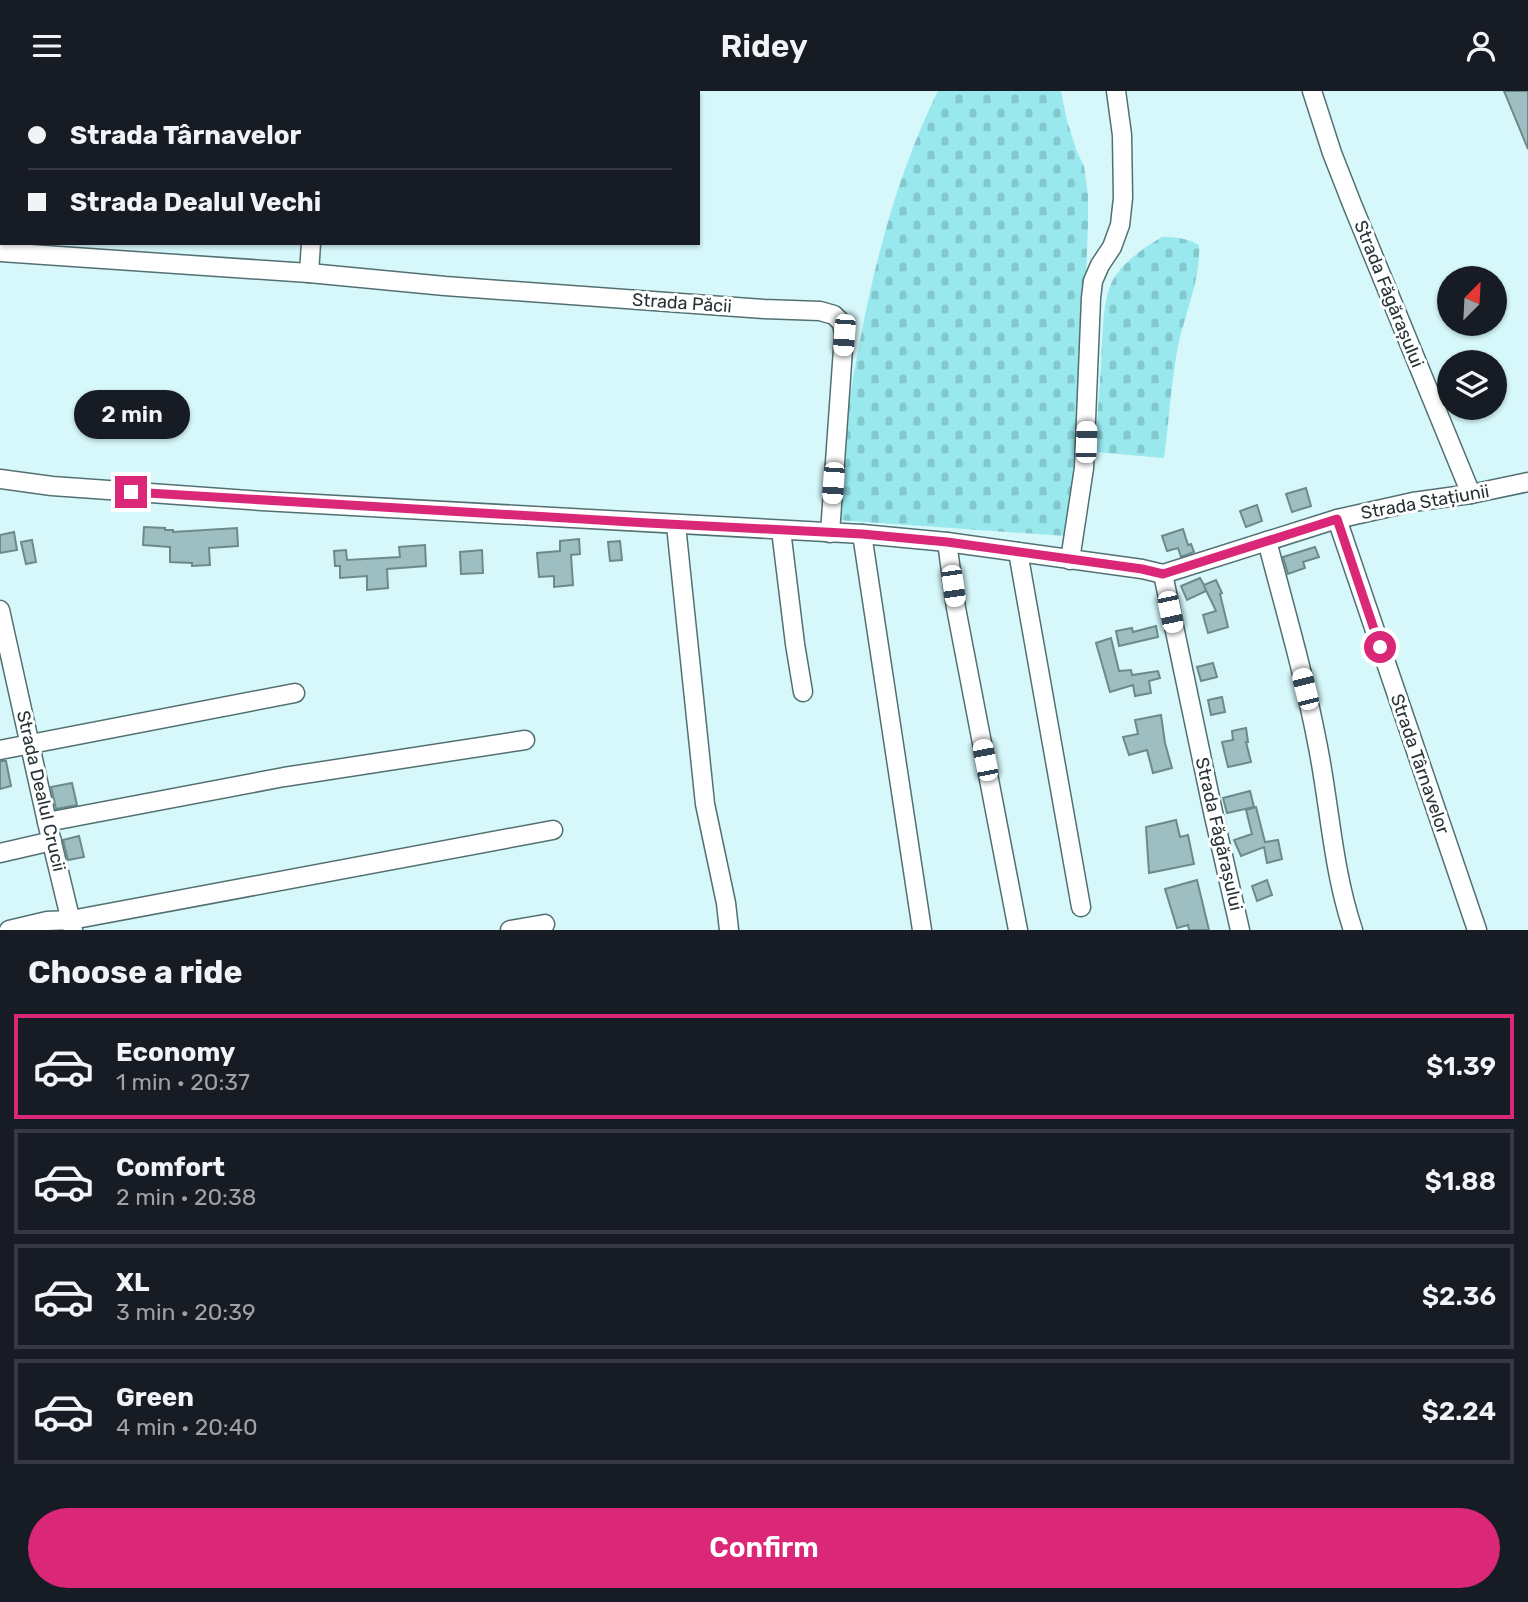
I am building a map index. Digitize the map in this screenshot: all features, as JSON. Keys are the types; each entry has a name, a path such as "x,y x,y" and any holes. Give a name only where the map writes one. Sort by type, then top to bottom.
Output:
{"street":[{"path":"1070,560 1084,468 1093,281 1112,247 1120,225 1123,198 1122,135 1116,91"},
{"name":"Strada Făgărașului","path":"1312,91 1347,192 1471,494"},
{"path":"309,273 311,245"},
{"name":"Strada Păcii","path":"8,249 445,286 820,311 834,315 842,323 844,335 830,533"},
{"path":"0,479 52,486 262,501 862,534 947,542 1163,574"},
{"name":"Strada Stațiunii","path":"1163,574 1337,519 1413,502 1528,482"},
{"name":"Strada Târnavelor","path":"1337,519 1476,930"},
{"path":"676,525 705,804 726,903 729,930"},
{"path":"781,530 803,692"},
{"path":"862,534 922,930"},
{"path":"1266,541 1318,747 1338,871 1353,930"},
{"path":"947,542 958,620 1018,930"},
{"path":"1017,552 1081,907"},
{"name":"Strada Făgărașului","path":"1163,574 1240,930"},
{"name":"Strada Dealul Crucii","path":"0,610 72,925"},
{"path":"0,750 295,693"},
{"path":"47,822 284,777 525,740"},
{"path":"9,930 47,921 72,925 553,829"},
{"path":"0,853 52,841"},
{"path":"510,930 545,924"}],"green space":[{"path":"938,91 1061,91 1067,121 1084,166 1088,225 1080,437 1066,536 838,520 849,403 872,283 906,166"},
{"path":"1162,237 1181,238 1199,245 1195,283 1176,360 1164,458 1095,452 1104,318 1111,284 1125,264"}],"building":[{"path":"1504,91 1528,91 1528,149"},
{"path":"1306,488 1311,506 1292,512 1286,494"},
{"path":"1257,505 1262,521 1246,527 1240,511"},
{"path":"144,527 165,528 173,532 237,528 238,546 209,548 210,565 192,566 192,563 170,562 170,547 143,545"},
{"path":"1183,529 1188,545 1191,544 1194,552 1181,557 1178,548 1167,551 1162,536"},
{"path":"14,532 17,550 0,553 0,535"},
{"path":"579,539 580,554 571,555 573,585 554,587 554,576 539,577 537,553 560,551 560,541"},
{"path":"32,540 36,562 26,564 21,542"},
{"path":"620,541 622,560 610,561 608,542"},
{"path":"425,545 426,566 387,569 388,588 367,590 367,576 340,578 340,566 335,566 334,551 346,550 347,560 400,557 399,547"},
{"path":"1315,547 1319,557 1303,562 1305,568 1288,574 1283,557"},
{"path":"482,550 483,573 461,574 460,552"},
{"path":"1200,578 1204,585 1216,580 1222,593 1220,594 1228,627 1208,633 1203,615 1216,611 1204,586 1206,591 1187,600 1181,586"},
{"path":"1156,626 1158,637 1119,646 1116,631 1132,628 1133,632"},
{"path":"1111,638 1119,671 1131,670 1132,675 1158,671 1160,678 1149,681 1151,693 1135,696 1133,685 1110,692 1096,643"},
{"path":"1213,663 1217,677 1201,681 1197,667"},
{"path":"1222,697 1225,712 1211,715 1208,700"},
{"path":"1161,715 1172,768 1153,773 1147,750 1129,755 1123,737 1138,734 1135,720"},
{"path":"1246,728 1251,762 1228,767 1222,742 1233,740 1232,731"},
{"path":"0,761 6,761 11,786 0,789"},
{"path":"72,783 77,805 56,809 51,787"},
{"path":"1250,791 1254,807 1227,813 1223,798"},
{"path":"1256,807 1265,842 1278,840 1282,859 1267,863 1264,847 1241,856 1234,840 1252,834 1246,810"},
{"path":"1176,820 1180,837 1188,835 1194,864 1149,873 1146,827"},
{"path":"79,836 84,857 68,860 63,840"},
{"path":"1197,880 1209,930 1189,930 1188,925 1177,928 1165,889"},
{"path":"1267,880 1272,895 1257,901 1252,886"}],"route":[{"path":"131,492 862,534 947,542 1163,574 1337,519 1380,647"}]}
